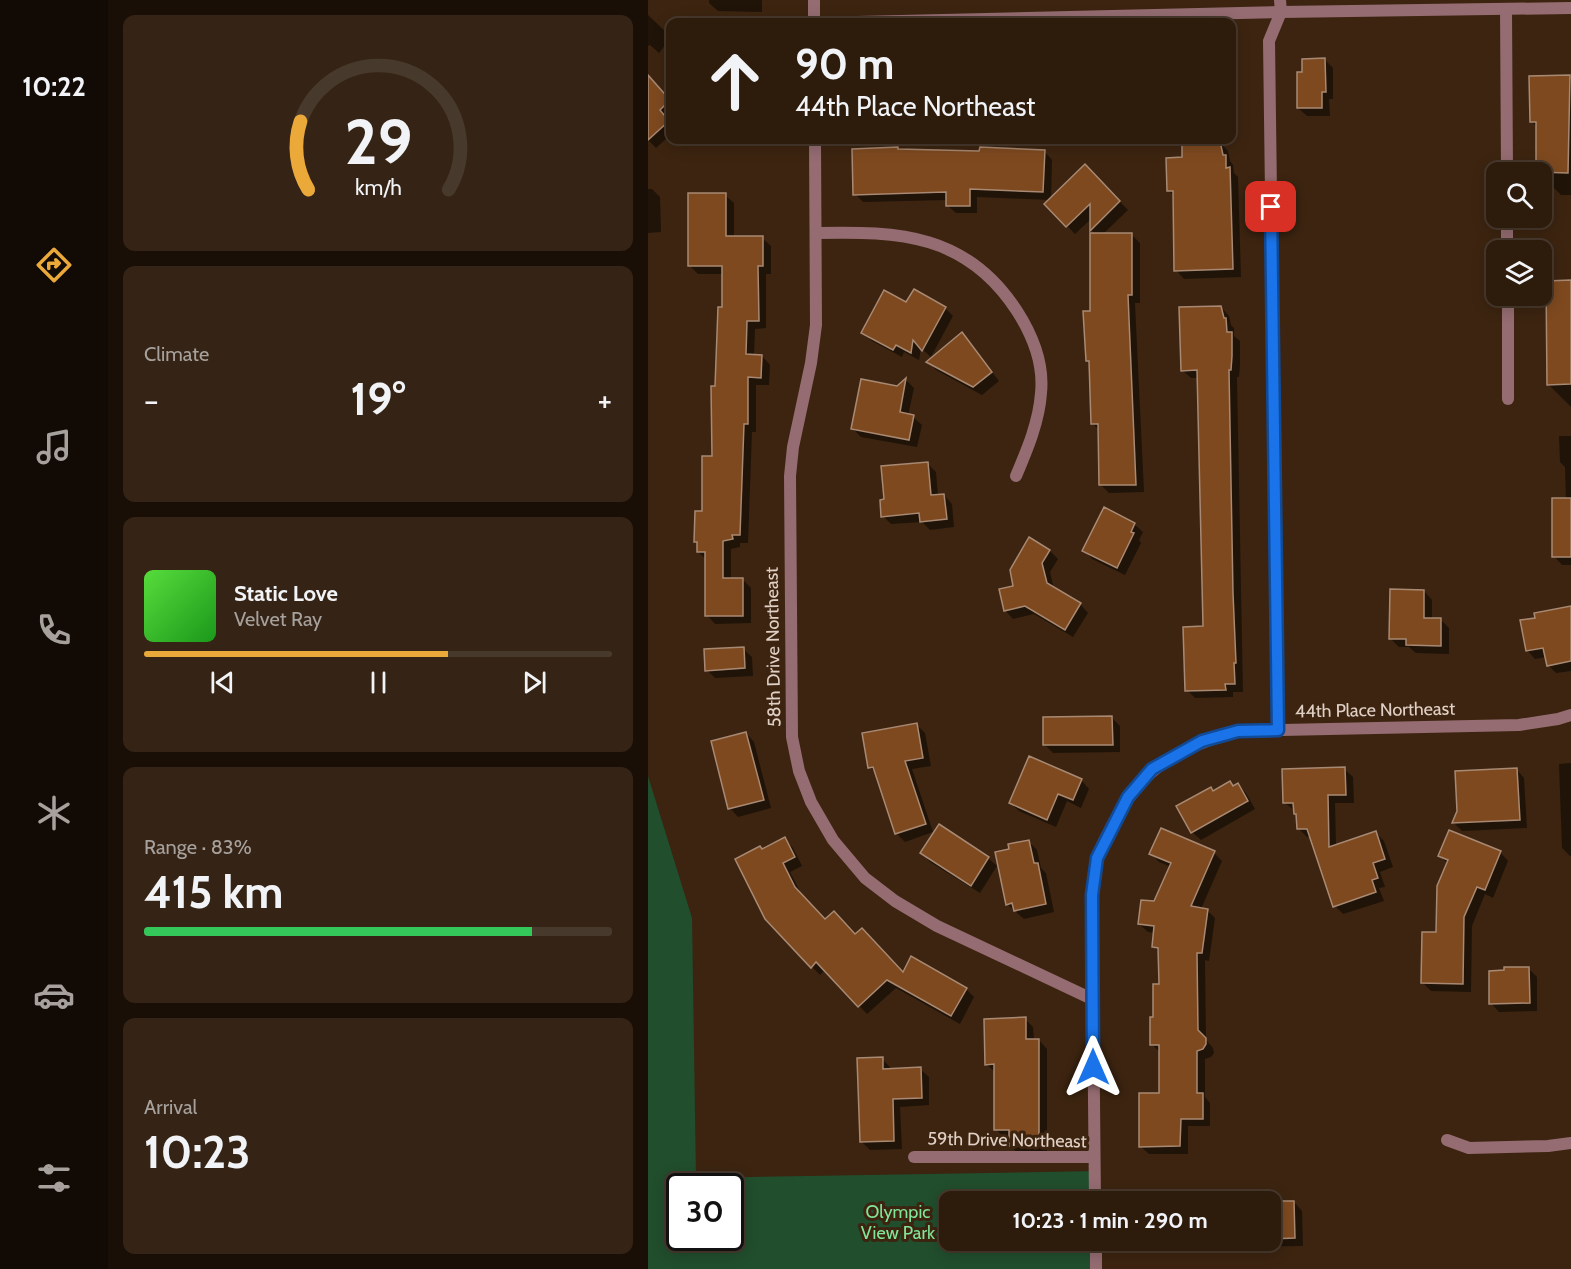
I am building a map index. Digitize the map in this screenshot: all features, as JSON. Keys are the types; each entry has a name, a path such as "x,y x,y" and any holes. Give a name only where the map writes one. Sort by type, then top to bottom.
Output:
{"street":[{"path":"814,0 814,18"},
{"path":"1278,730 1269,41 1280,6"},
{"path":"963,18 1280,6 1571,8"},
{"path":"1506,9 1507,162"},
{"name":"58th Drive Northeast","path":"815,144 816,316 813,353 793,447 790,477 790,686 792,737 799,771 811,802 833,840 865,878 895,901 937,926 1092,999"},
{"path":"816,233 866,232 906,236 943,246 983,270 1006,294 1028,328 1041,365 1041,394 1032,437 1016,476"},
{"path":"1508,306 1508,399"},
{"name":"44th Place Northeast","path":"1092,999 1092,895 1097,858 1128,797 1152,769 1202,741 1238,731 1519,725 1571,715"},
{"path":"1092,999 1094,1157"},
{"path":"1447,1140 1469,1148 1548,1146 1571,1143"},
{"name":"59th Drive Northeast","path":"914,1157 1094,1157 1095,1191"},
{"path":"1096,1251 1096,1269"}],"green space":[{"name":"Olympic View Park","path":"648,776 692,918 696,1173 666,1173 666,1251 744,1251 744,1177 1099,1171 1100,1191 939,1191 939,1251 1101,1251 1101,1269 648,1269"}],"building":[{"path":"1325,58 1326,92 1322,92 1322,108 1297,108 1297,72 1302,72 1302,59"},
{"path":"648,75 666,95 666,104 660,110 666,117 666,124 648,140"},
{"path":"1570,75 1568,173 1552,172 1552,162 1536,162 1536,122 1530,122 1529,76"},
{"path":"1182,144 1221,144 1223,155 1226,155 1226,168 1230,167 1233,269 1174,271 1173,191 1167,191 1166,158 1182,157"},
{"path":"898,147 898,149 979,151 980,147 1045,150 1043,192 970,189 970,206 946,206 946,192 853,195 852,149"},
{"path":"1085,164 1120,201 1090,231 1090,204 1066,227 1044,204"},
{"path":"688,193 726,193 726,236 763,236 763,266 758,266 759,321 747,321 746,354 762,355 761,378 748,377 748,424 744,424 740,535 732,535 733,539 723,541 723,578 743,578 743,616 705,616 705,552 697,552 697,542 694,542 695,511 702,511 702,456 712,456 711,386 715,386 718,307 722,307 722,266 688,266"},
{"path":"1090,233 1132,233 1132,295 1128,295 1136,485 1099,485 1098,424 1091,424 1089,361 1086,361 1083,311 1090,311"},
{"path":"1571,280 1571,384 1547,385 1546,306 1552,306 1552,281"},
{"path":"914,289 946,307 922,351 913,340 911,353 896,345 893,350 861,333 884,290 906,302"},
{"path":"1221,306 1224,318 1226,318 1227,332 1232,332 1231,370 1229,370 1235,684 1225,684 1226,690 1185,691 1183,627 1203,626 1197,370 1181,371 1179,307"},
{"path":"962,332 992,372 973,387 926,362"},
{"path":"906,378 900,412 914,415 909,440 851,429 861,379 897,386"},
{"path":"928,462 931,495 944,494 947,519 920,522 919,513 881,517 880,500 884,499 881,466"},
{"path":"1552,498 1571,498 1571,557 1552,557"},
{"path":"1104,507 1135,523 1131,532 1134,533 1117,568 1082,551"},
{"path":"1029,537 1050,550 1042,563 1047,583 1081,603 1065,630 1025,606 1004,611 999,589 1013,586 1010,570"},
{"path":"1390,589 1424,590 1424,618 1441,618 1441,646 1406,645 1406,639 1389,639"},
{"path":"1571,606 1571,661 1547,666 1543,648 1526,651 1520,620 1535,618 1534,613"},
{"path":"744,647 745,668 705,671 704,649"},
{"path":"1112,716 1113,745 1043,745 1043,717"},
{"path":"917,723 923,758 905,761 926,824 895,834 873,767 868,768 862,733"},
{"path":"746,732 764,800 728,809 711,741"},
{"path":"1029,756 1082,779 1073,800 1058,794 1047,820 1009,803"},
{"path":"1345,767 1346,795 1328,795 1329,847 1376,831 1385,859 1373,863 1378,878 1372,880 1376,892 1333,907 1307,829 1297,829 1293,803 1283,803 1282,769"},
{"path":"1517,768 1520,820 1452,823 1457,811 1455,771"},
{"path":"1230,781 1233,786 1238,783 1248,801 1191,833 1176,806 1211,787 1213,791"},
{"path":"939,824 989,857 971,886 920,853"},
{"path":"1161,828 1215,851 1191,906 1208,909 1202,953 1197,953 1198,1030 1206,1038 1203,1049 1197,1051 1197,1093 1203,1093 1203,1119 1181,1119 1180,1146 1139,1147 1139,1093 1159,1093 1159,1045 1150,1045 1150,1017 1153,1017 1153,984 1159,984 1158,948 1152,947 1154,926 1138,924 1141,900 1154,901 1171,863 1149,854"},
{"path":"1449,830 1501,851 1485,890 1477,887 1464,917 1463,984 1421,983 1422,932 1436,932 1437,886 1448,860 1438,856"},
{"path":"785,837 795,857 783,863 795,887 825,919 834,911 855,934 862,928 903,972 911,956 967,988 951,1016 887,980 858,1007 816,962 811,968 765,919 735,859 760,846 762,849"},
{"path":"1029,840 1034,863 1038,863 1046,904 1014,911 1012,903 1006,905 995,852 1009,849 1008,844"},
{"path":"1504,967 1529,967 1530,1003 1489,1004 1489,971 1504,970"},
{"path":"1026,1017 1026,1039 1039,1039 1039,1146 1009,1146 1009,1130 994,1130 994,1064 985,1065 984,1019"},
{"path":"883,1057 883,1069 921,1067 922,1098 893,1099 894,1141 860,1142 857,1058"},
{"path":"1281,1201 1294,1201 1295,1238 1281,1239"}],"route":[{"path":"1093,1067 1092,895 1097,858 1128,797 1152,769 1202,741 1238,731 1278,730 1271,207"}]}
